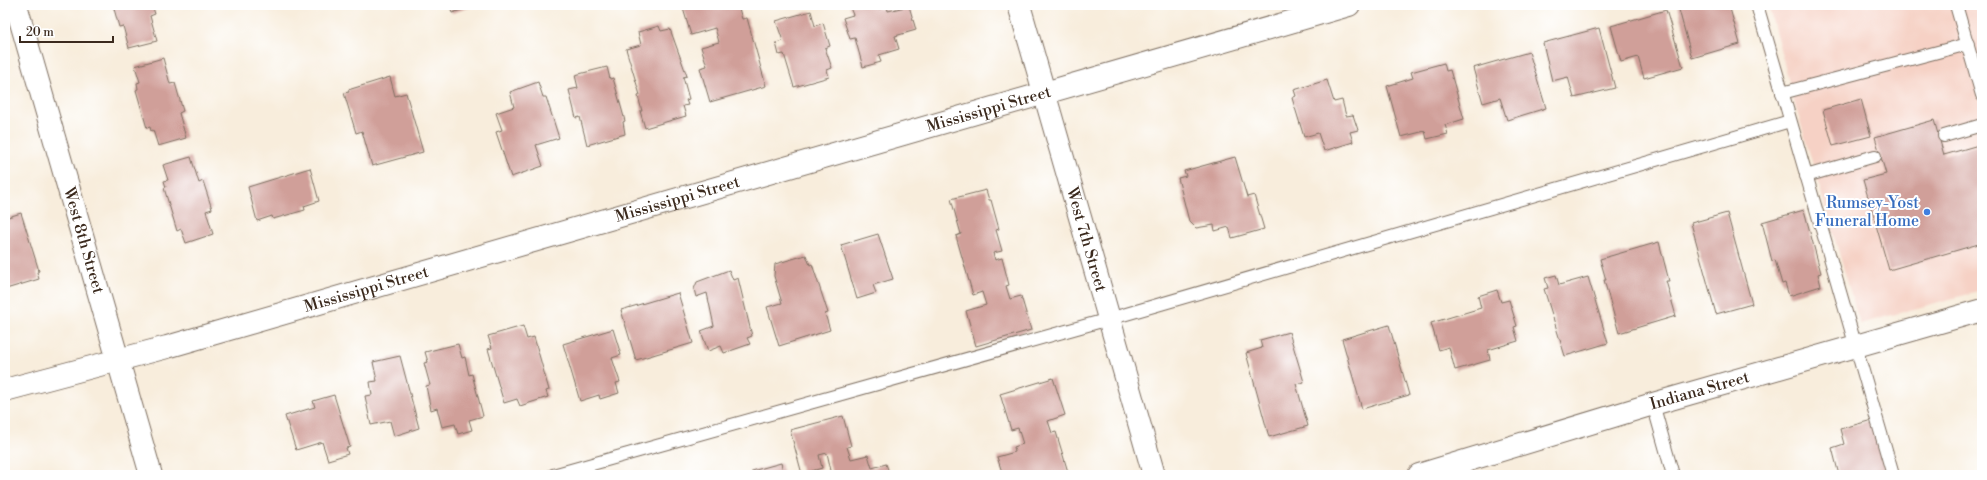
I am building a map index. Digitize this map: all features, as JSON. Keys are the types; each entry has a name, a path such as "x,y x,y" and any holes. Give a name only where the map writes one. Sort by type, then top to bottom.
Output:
{"street":[{"name":"West 8th Street","path":"16,5 151,475"},
{"name":"West 7th Street","path":"1019,5 1154,475"},
{"name":"Mississippi Street","path":"5,390 117,360 1349,5"},
{"name":"Indiana Street","path":"1419,475 1652,404 1982,310"}],"lane":[{"path":"1757,5 1893,475"},
{"path":"1956,5 1968,44 1977,57 1982,95"},
{"path":"1782,93 1968,44"},
{"path":"553,475 1109,319 1790,121"},
{"path":"1944,136 1982,126"},
{"path":"1806,176 1875,156"},
{"path":"1652,404 1673,475"}],"shaded area":[{"path":"1768,5 1982,5 1982,290 1860,324 1795,104"}],"building":[{"path":"113,5 152,5 155,14 150,16 157,41 129,48 123,26 119,27"},
{"path":"449,5 477,5 452,13"},
{"path":"682,5 738,5 742,19 747,18 766,86 710,102 700,68 707,66 701,47 719,42 715,28 691,35"},
{"path":"849,5 878,5 879,9 887,6 888,11 909,6 916,30 895,36 899,49 879,55 881,62 863,67 855,38 850,39 843,18 853,15"},
{"path":"1729,5 1740,44 1692,58 1678,6"},
{"path":"1666,10 1683,67 1644,78 1638,57 1621,62 1611,26"},
{"path":"811,11 815,26 823,23 830,46 825,48 832,68 827,70 829,77 794,87 784,54 779,55 776,43 783,41 776,21"},
{"path":"659,26 661,31 670,29 687,76 683,77 689,99 686,100 688,105 683,106 686,116 645,128 640,111 642,111 638,96 640,95 626,49 641,45 638,32"},
{"path":"1599,28 1615,88 1574,98 1568,77 1552,81 1543,43"},
{"path":"1529,52 1546,108 1507,120 1500,98 1483,103 1473,68"},
{"path":"163,58 170,84 175,83 183,111 179,113 186,138 158,146 153,130 151,131 150,127 147,128 136,90 138,89 137,83 140,82 135,66"},
{"path":"1444,63 1446,71 1450,70 1464,119 1445,125 1448,134 1427,139 1425,131 1401,137 1387,86 1413,78 1411,72"},
{"path":"607,67 610,79 613,78 625,121 623,122 625,134 587,145 580,117 576,118 569,90 578,88 575,75"},
{"path":"390,77 395,96 406,93 423,152 372,166 362,131 356,133 344,93 349,92 348,90"},
{"path":"1327,80 1334,102 1342,100 1346,116 1353,115 1358,130 1350,132 1353,142 1324,151 1318,133 1304,137 1292,98 1296,96 1294,90"},
{"path":"538,82 543,97 546,97 559,138 536,145 543,166 511,177 496,132 502,130 496,113 514,107 510,92"},
{"path":"1861,99 1871,136 1833,146 1823,110"},
{"name":"Rumsey-Yost Funeral Home","path":"1934,120 1944,155 1982,144 1982,243 1889,270 1863,180 1886,174 1875,137"},
{"path":"191,157 199,183 203,181 212,209 206,211 213,234 186,243 181,229 177,231 164,188 166,187 164,181 168,180 163,165"},
{"path":"1235,157 1247,197 1254,195 1264,229 1232,238 1229,227 1215,231 1214,225 1196,228 1189,221 1178,178 1186,176 1184,171"},
{"path":"310,168 319,201 304,206 305,210 273,219 272,216 257,221 248,187"},
{"path":"986,190 989,200 991,200 999,229 996,230 1002,251 993,253 995,260 1002,258 1009,285 1006,286 1010,299 1021,296 1031,330 976,346 966,311 986,305 982,292 973,295 956,236 961,234 951,199"},
{"path":"1804,210 1821,273 1818,274 1821,286 1789,296 1785,283 1782,284 1775,260 1772,261 1762,222"},
{"path":"21,213 39,271 37,272 39,279 6,289 5,218"},
{"path":"1727,213 1752,304 1716,314 1691,223"},
{"path":"878,234 893,279 873,285 876,293 857,299 841,245"},
{"path":"1659,242 1669,281 1666,281 1676,316 1619,333 1604,280 1606,280 1600,259"},
{"path":"806,255 810,265 812,264 828,313 825,314 830,330 779,346 767,307 782,303 774,276 775,264"},
{"path":"729,270 733,280 738,278 752,336 747,338 750,344 724,353 721,346 708,351 701,331 714,326 707,293 696,297 694,289 697,282"},
{"path":"1556,275 1559,285 1588,277 1608,343 1565,356 1544,289 1548,288 1545,278"},
{"path":"1497,290 1501,302 1509,300 1517,326 1514,327 1518,341 1488,350 1490,360 1455,370 1449,347 1439,350 1431,323 1481,308 1478,296"},
{"path":"678,293 693,343 636,360 621,310"},
{"path":"1389,325 1409,395 1362,409 1342,339"},
{"path":"523,326 527,339 534,337 549,390 546,391 548,397 520,406 517,399 504,403 488,349 492,348 488,336"},
{"path":"613,329 621,355 612,358 620,382 616,383 619,393 600,399 599,395 580,401 563,344"},
{"path":"1289,332 1304,382 1296,384 1308,426 1269,437 1246,353 1262,348 1260,340"},
{"path":"458,344 462,358 465,357 469,375 472,374 483,416 469,420 472,430 458,434 455,424 442,427 437,408 431,410 426,386 430,385 424,363 428,362 425,352"},
{"path":"400,356 419,428 394,436 390,421 371,425 365,396 372,395 370,382 377,381 373,362"},
{"path":"1053,378 1065,415 1048,421 1052,433 1056,432 1068,472 1059,475 1003,475 997,457 1015,452 1014,447 1023,444 1018,428 1011,430 1000,394"},
{"path":"334,395 350,447 346,448 348,454 328,460 322,442 296,450 285,416 315,407 313,401"},
{"path":"843,416 851,446 847,447 851,459 868,455 872,468 886,464 890,475 832,475 827,453 819,455 822,468 802,474 790,430"},
{"path":"1872,420 1887,475 1854,475 1853,471 1839,475 1832,448 1844,444 1840,429"},
{"path":"781,463 784,475 753,475 752,471"}],"place":[{"name":"Rumsey-Yost Funeral Home","path":"1927,212"}]}
